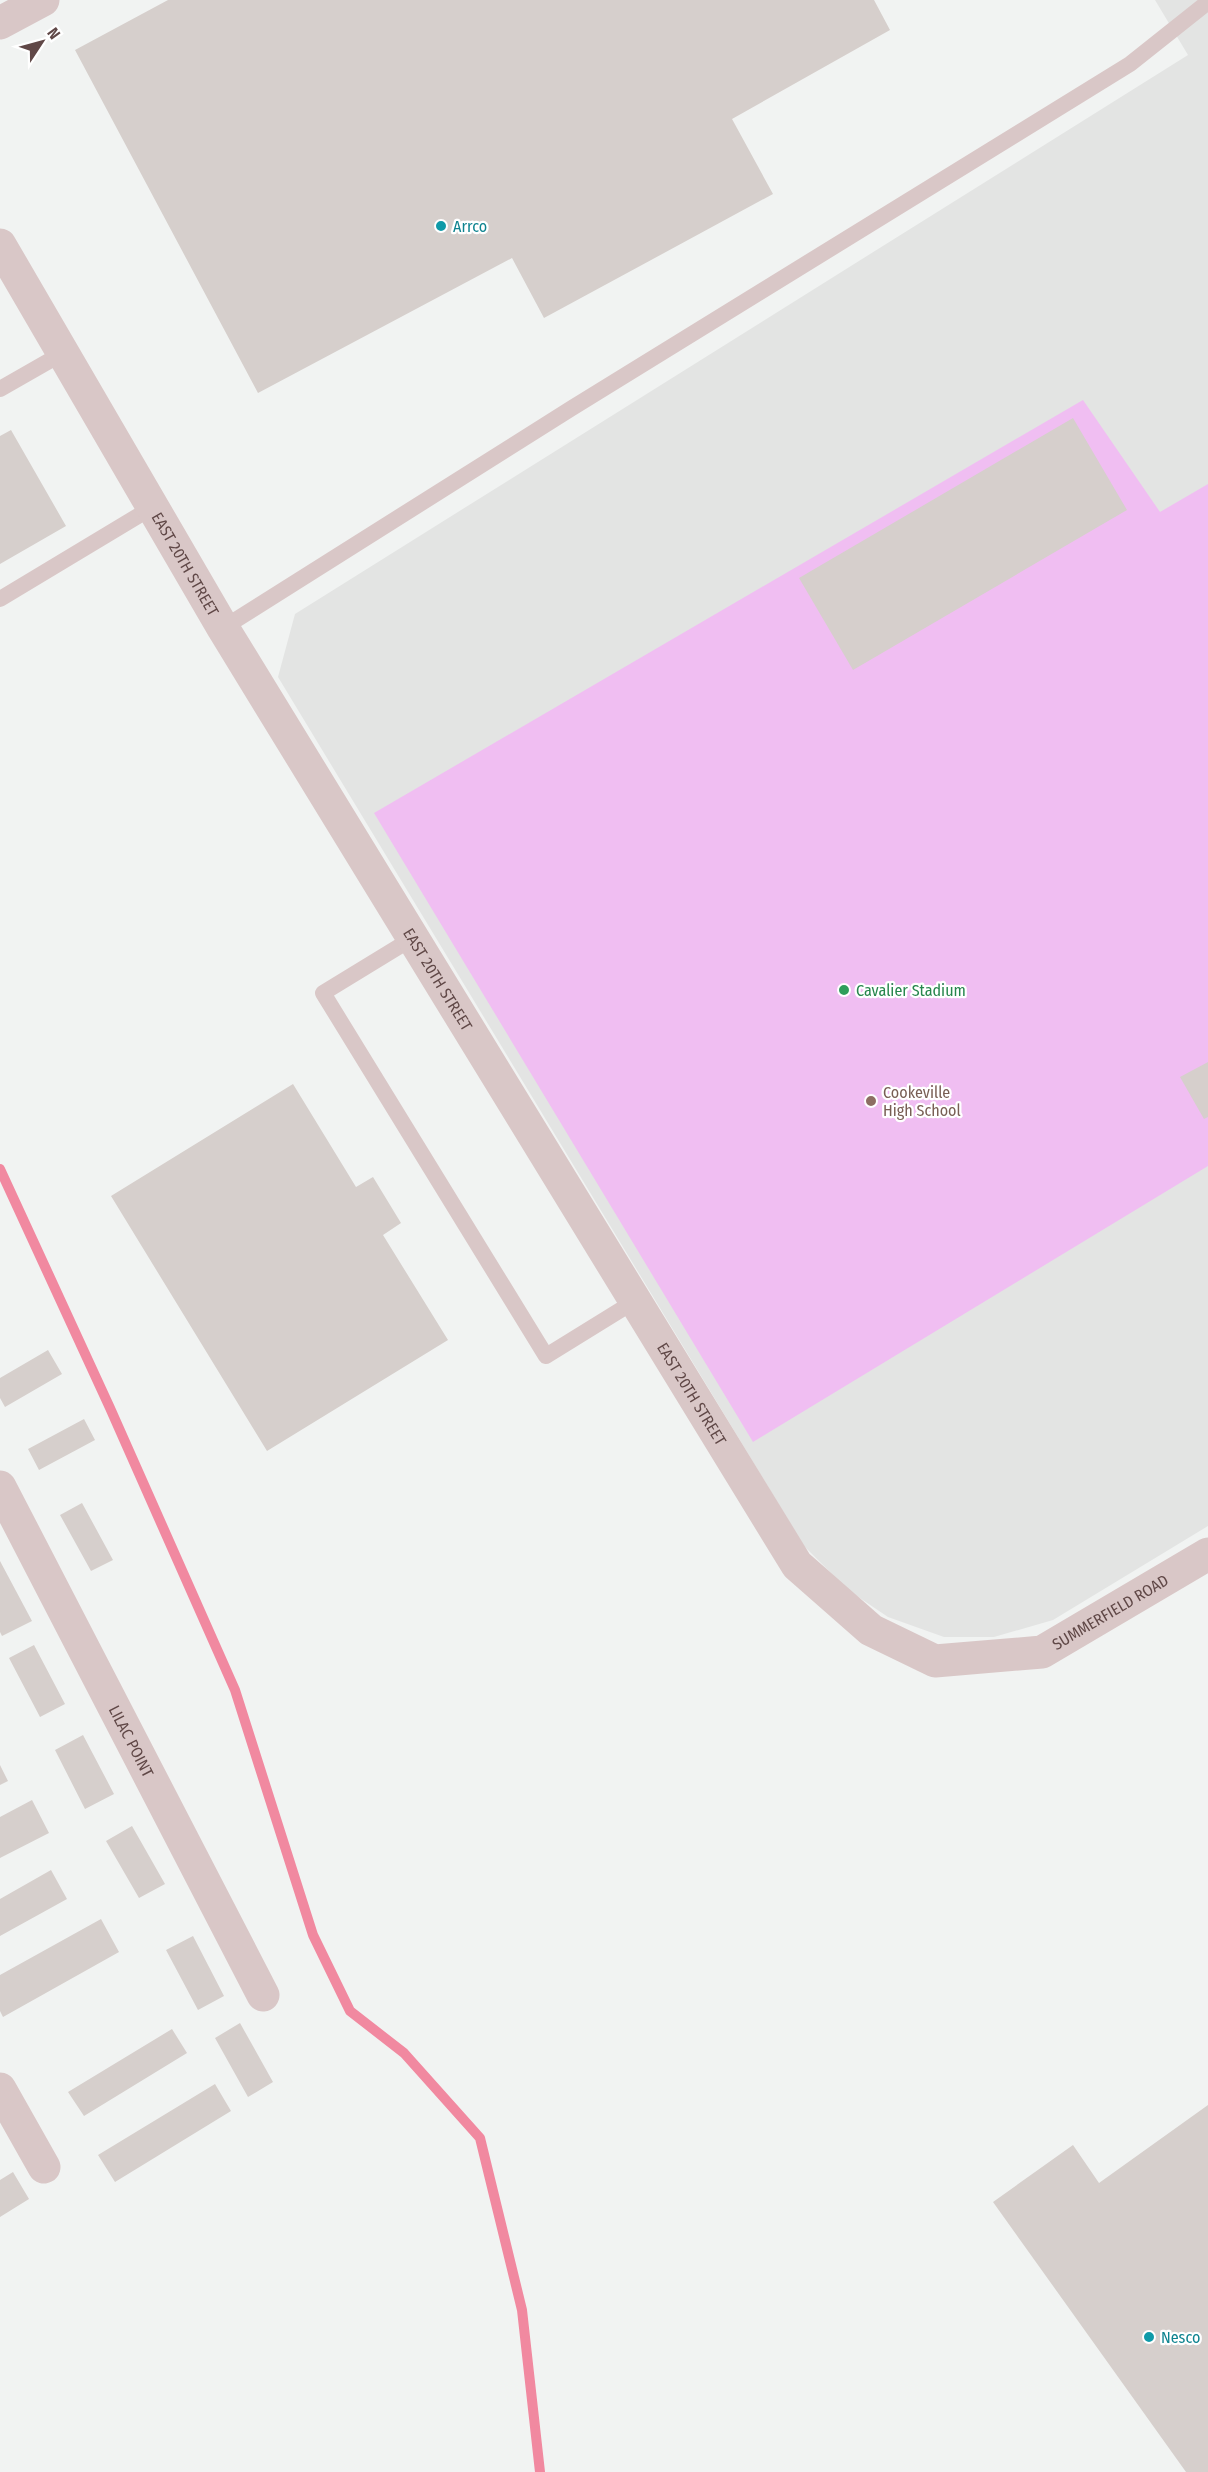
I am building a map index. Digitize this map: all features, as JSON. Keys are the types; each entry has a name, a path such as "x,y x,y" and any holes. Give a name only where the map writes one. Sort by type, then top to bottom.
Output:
{"street":[{"path":"0,23 43,0"},
{"name":"EAST 20TH STREET","path":"0,244 223,628 797,1565 871,1630 935,1661"},
{"name":"LILAC POINT","path":"0,1487 263,1995"},
{"name":"SUMMERFIELD ROAD","path":"935,1661 1042,1652 1208,1554"},
{"path":"0,2089 44,2166"}],"lane":[{"path":"223,628 582,402 1130,64 1208,2"},
{"path":"0,389 63,353"},
{"path":"0,599 153,507"},
{"path":"413,938 323,993 341,1023 546,1356 635,1301"}],"shaded area":[{"name":"Cookeville High School","path":"1155,0 1208,0 1208,1526 1053,1620 994,1637 944,1637 888,1617 848,1590 804,1546 278,677 295,614 1188,55"},
{"name":"Cavalier Stadium","path":"1083,400 1160,512 1208,484 1208,1166 753,1442 374,813"}],"building":[{"name":"Arrco","path":"168,0 874,0 890,30 732,119 773,194 544,318 512,258 258,393 75,50"},
{"path":"1073,418 1127,510 853,670 799,578"},
{"path":"11,430 66,526 0,564 0,436"},
{"path":"1208,1062 1208,1117 1204,1119 1180,1077"},
{"path":"293,1084 356,1187 373,1177 401,1223 383,1235 448,1340 267,1451 111,1196"},
{"path":"48,1350 62,1374 5,1407 0,1398 0,1378"},
{"path":"84,1419 95,1440 39,1470 28,1449"},
{"path":"82,1503 113,1560 91,1571 60,1515"},
{"path":"0,1561 32,1621 2,1636 0,1632"},
{"path":"34,1645 65,1704 40,1717 9,1658"},
{"path":"83,1735 114,1794 85,1809 55,1750"},
{"path":"0,1765 8,1781 0,1785"},
{"path":"32,1800 49,1833 0,1858 0,1817"},
{"path":"132,1826 165,1884 139,1898 106,1841"},
{"path":"51,1870 67,1899 0,1936 0,1899"},
{"path":"101,1919 119,1952 3,2017 0,2011 0,1975"},
{"path":"193,1936 224,1996 198,2010 166,1950"},
{"path":"240,2023 273,2082 248,2097 215,2038"},
{"path":"172,2029 187,2053 84,2116 68,2092"},
{"path":"215,2084 231,2111 115,2182 98,2155"},
{"name":"Nesco","path":"1208,2105 1208,2472 1186,2472 993,2202 1073,2145 1099,2183"},
{"path":"13,2172 29,2199 0,2217 0,2180"}],"waterway":[{"path":"0,1169 110,1408 235,1690 313,1935 350,2011 404,2053 480,2138 522,2310 540,2472"}],"place":[{"name":"Arrco","path":"441,226"},
{"name":"Cavalier Stadium","path":"844,990"},
{"name":"Cookeville High School","path":"871,1101"},
{"name":"Nesco","path":"1149,2337"}]}
